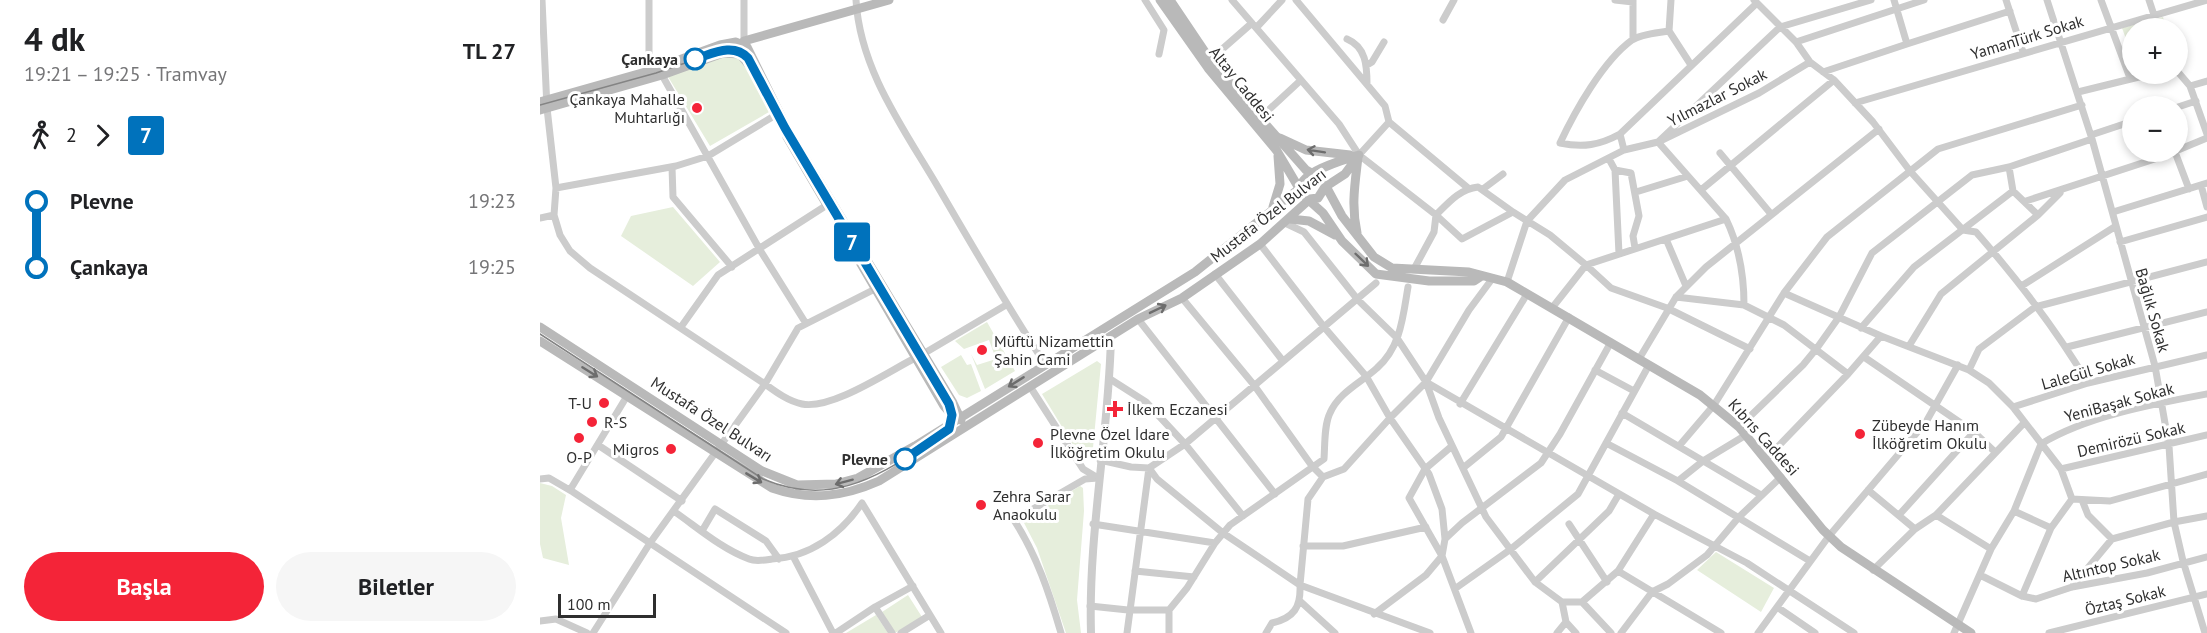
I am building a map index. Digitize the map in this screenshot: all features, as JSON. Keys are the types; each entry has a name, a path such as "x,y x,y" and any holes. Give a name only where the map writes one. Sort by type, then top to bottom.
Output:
{"main road":[{"path":"544,105 662,75 856,5 889,0"},
{"name":"Altay Caddesi","path":"1160,0 1208,68 1277,151 1300,188"},
{"name":"Altay Caddesi","path":"1170,0 1211,59 1260,118 1312,174"},
{"path":"544,105 720,45 736,42 747,47 787,128 920,356 944,406 952,415 959,417 965,428"},
{"path":"742,46 774,116 875,289 920,356"},
{"path":"1276,136 1306,150 1359,155 1353,186 1352,210 1357,236"},
{"path":"1271,211 1280,184 1277,151"},
{"name":"Mustafa Özel Bulvarı","path":"540,327 722,446 779,480 797,485 836,484 858,478 1195,272 1300,188 1301,180 1334,162 1359,155"},
{"name":"Mustafa Özel Bulvarı","path":"540,341 755,479 790,495 811,497 857,491 879,481 1031,388 1138,319 1182,298 1260,244 1310,199 1318,198 1325,188 1346,174 1359,155"},
{"path":"1312,174 1323,179 1325,188"},
{"path":"1300,188 1303,195 1310,199"},
{"name":"Kıbrıs Caddesi","path":"1325,188 1357,236 1383,264 1414,269 1469,272 1480,277 1507,282 1714,405 1746,435 1829,536 1957,629 1971,633"},
{"name":"Kıbrıs Caddesi","path":"1310,199 1342,241 1376,274 1386,277 1474,281 1480,277"},
{"path":"1288,221 1309,220 1342,241"}],"street":[{"path":"542,0 544,105 556,188 554,215 560,235 570,250 617,286 786,398 802,404 815,405 833,400 920,356 1006,305"},
{"path":"649,0 649,71 662,75 760,250 805,322"},
{"path":"742,46 744,0"},
{"path":"1145,0 1164,30 1159,54"},
{"path":"1232,0 1339,124 1359,155 1436,215 1461,239 1513,213"},
{"path":"1211,59 1281,0"},
{"path":"1296,0 1385,106 1389,122 1468,188 1483,189 1513,213 1550,235 1611,288 1667,309 1750,349"},
{"path":"1443,20 1454,0"},
{"path":"1615,0 1633,1 1633,39"},
{"path":"1671,0 1669,31 1691,65"},
{"path":"1507,282 1527,221 1565,180 1624,150 1658,142 1780,27 1871,0"},
{"path":"1894,0 1907,44"},
{"path":"1796,42 1924,0"},
{"path":"2006,0 2024,52"},
{"name":"Bağlık Sokak","path":"2047,0 2103,176 2155,366 2169,446 2174,522 2193,597 2205,633"},
{"path":"2101,0 2122,58"},
{"path":"2149,0 2154,15"},
{"name":"YamanTürk Sokak","path":"1855,103 2207,0"},
{"path":"1669,31 1633,39 1604,71 1576,109 1560,143 1575,147 1602,144 1620,134 1758,1 1796,42 1810,62 1834,80 1879,129 1936,203 1963,230 1976,232 2023,285 2035,307 2067,347 2088,383"},
{"path":"856,5 864,46 888,103 1006,305 1045,364"},
{"path":"1823,72 2010,11"},
{"path":"1347,39 1354,42 1367,65 1367,84"},
{"path":"1367,65 1372,62 1384,42"},
{"name":"Yılmazlar Sokak","path":"1744,305 1744,283 1737,241 1726,219 1658,142 1759,93 1810,62"},
{"path":"1260,118 1300,80"},
{"path":"1701,190 1834,80"},
{"path":"2078,92 2122,80"},
{"path":"2190,86 2207,81"},
{"path":"2188,84 2207,136 2188,145"},
{"path":"2188,104 2196,101"},
{"path":"1679,446 1714,405 1784,293 1827,237 1938,149 2082,105"},
{"path":"556,188 672,167 708,156 774,116"},
{"path":"1359,155 1389,122"},
{"path":"1738,427 1803,365 1817,348 1839,317 1872,253 1972,175 2009,167 2122,125"},
{"path":"1639,359 1667,309 1686,286 1737,241 1879,129"},
{"path":"1620,134 1624,150"},
{"path":"1720,153 1771,214"},
{"path":"1609,159 1615,170 1619,254"},
{"path":"2026,201 2144,162"},
{"path":"2179,162 2188,189"},
{"path":"672,167 674,197 732,267"},
{"path":"2009,167 2013,191 2038,214"},
{"path":"1615,170 1632,173 1639,216 1634,236 1635,248"},
{"path":"1483,189 1503,174"},
{"path":"1636,192 1689,176"},
{"path":"2113,212 2204,184 2207,207"},
{"path":"1414,269 1434,232 1436,215 1468,188"},
{"path":"1861,328 1914,267 2013,191"},
{"path":"1909,346 1941,294 1994,252 2061,191"},
{"path":"681,327 718,275 827,205"},
{"path":"540,218 554,215"},
{"path":"2120,242 2207,217"},
{"path":"1552,308 1586,265 1726,219"},
{"path":"1288,221 1304,232 1358,300 1397,338 1426,382 1481,508 1535,582 1562,602 1582,602 1618,571 1654,514"},
{"path":"2023,285 2116,226"},
{"path":"1666,239 1686,286"},
{"path":"1260,244 1324,327 1366,376 1390,418 1425,469 1442,509 1444,539 1442,556 1425,575 1374,614"},
{"path":"1969,370 1979,350 2035,307 2207,262"},
{"path":"1215,274 1283,361"},
{"path":"1266,633 1272,623 1284,620 1293,614 1301,602 1300,585 1308,499 1323,477 1344,469 1426,382 1469,310 1492,279"},
{"path":"1100,460 1131,467 1149,468 1185,444 1213,418 1376,283"},
{"path":"1090,606 1128,610 1169,610 1178,601 1223,533 1243,516 1324,459 1330,413 1386,358 1397,338 1408,287"},
{"path":"593,633 650,543 675,512 765,384 798,328 805,322 875,289"},
{"path":"1784,293 1861,328 1958,365 1989,383 2013,407 2061,469 2073,499"},
{"path":"1460,404 1527,294"},
{"path":"1676,297 1744,305 1770,318 1817,348 1848,374"},
{"path":"1182,298 1254,385 1312,466 1323,477"},
{"path":"2067,347 2207,312"},
{"path":"1463,468 1501,437 1569,317"},
{"path":"1138,319 1213,418 1275,494"},
{"path":"1091,633 1094,524 1110,379 1111,336"},
{"path":"1766,459 1864,357 1881,336"},
{"path":"1444,539 1541,463 1611,342"},
{"name":"LaleGül Sokak","path":"2013,407 2088,383 2207,355"},
{"path":"1864,357 1974,432 1995,452"},
{"path":"1456,588 1511,549 1578,494 1649,365"},
{"path":"1758,633 1809,561 1926,422 1958,365"},
{"path":"1594,370 1634,391"},
{"path":"1110,379 1146,402 1185,444 1243,516"},
{"path":"1426,382 1460,404 1789,590 1854,633"},
{"path":"1031,388 1083,469 1098,478"},
{"name":"YeniBaşak Sokak","path":"2041,444 2064,430 2162,403 2207,394"},
{"path":"570,490 627,396"},
{"path":"1622,412 1761,495"},
{"path":"1873,570 1915,529 1936,516 2024,423"},
{"path":"1899,515 1974,432"},
{"path":"1678,481 1703,461 1746,435"},
{"name":"Demirözü Sokak","path":"2061,469 2169,446 2207,435"},
{"path":"1606,443 1678,481 1809,561"},
{"path":"1957,629 1990,549 2014,511 2041,444"},
{"path":"598,445 682,501"},
{"path":"1452,446 1425,469 1409,498 1442,556 1472,633"},
{"path":"1127,633 1128,610 1136,571 1149,468"},
{"path":"1149,468 1157,479 1223,533 1300,585 1430,633"},
{"path":"2073,499 2110,501 2207,474"},
{"path":"1621,633 1652,592 1694,567 1715,547 1739,517 1781,477"},
{"path":"540,479 549,478 570,490 786,633"},
{"path":"1061,633 1034,551 1014,520 1085,479 1098,478"},
{"path":"1868,490 1915,529"},
{"path":"857,491 940,633"},
{"path":"1535,582 1579,543 1609,511 1619,494"},
{"path":"1980,575 2022,596 2051,528 2073,499"},
{"path":"2082,500 2088,515 2112,539"},
{"path":"675,512 751,560 779,559 794,558 814,550 832,536 862,503"},
{"path":"702,531 715,509 766,541 779,559"},
{"path":"2014,511 2051,528"},
{"path":"1936,516 1990,549"},
{"path":"2072,587 2112,539 2174,522 2207,516"},
{"path":"1094,524 1215,543"},
{"path":"1569,524 1579,543 1607,582"},
{"path":"1303,546 1343,546 1425,527"},
{"name":"Altıntop Sokak","path":"2022,596 2036,599 2072,587 2147,573 2183,561 2207,557"},
{"path":"794,558 835,633 913,586"},
{"path":"1136,571 1194,577"},
{"path":"1618,571 1721,633"},
{"name":"Öztaş Sokak","path":"2049,633 2207,594"},
{"path":"1301,602 1335,633"},
{"path":"1562,602 1566,622 1576,633"},
{"path":"1582,602 1611,633"},
{"path":"1777,607 1815,633"},
{"path":"875,608 892,633"},
{"path":"1169,610 1169,633"},
{"path":"901,633 930,615"},
{"path":"540,621 556,619 587,633"},
{"path":"1557,633 1566,622"}],"green space":[{"path":"725,55 738,56 748,67 769,112 710,146 667,75"},
{"path":"673,207 720,262 693,286 621,236 631,216"},
{"path":"987,322 1015,371 985,389 971,354 977,365 996,359 989,340 964,349 955,341"},
{"path":"961,355 967,365 971,364 981,391 967,398 959,395 941,367"},
{"path":"1097,361 1101,364 1092,458 1081,458 1042,394"},
{"path":"540,483 552,486 566,495 561,518 569,565 543,558 540,544"},
{"path":"1080,486 1083,488 1084,511 1077,600 1081,633 1066,633 1037,548 1023,521"},
{"path":"1716,552 1774,588 1761,612 1697,570"},
{"path":"908,595 922,617 895,633 882,612"},
{"path":"876,615 888,633 846,633"}],"tram line":[{"path":"540,105 656,73 726,49 745,54 826,199 949,404 950,423 939,438 897,464 856,483 834,489 812,490 789,487 763,479 540,334"},
{"name":"7","path":"695,59 726,49 739,51 748,58 826,199 949,404 952,415 949,429 945,434 905,459"}],"place":[{"name":"Çankaya","path":"695,59"},
{"name":"Çankaya Mahalle Muhtarlığı","path":"697,108"},
{"name":"Müftü Nizamettin Şahin Cami","path":"982,350"},
{"name":"T-U","path":"604,403"},
{"name":"İlkem Eczanesi","path":"1115,409"},
{"name":"R-S","path":"592,422"},
{"name":"Zübeyde Hanım İlköğretim Okulu","path":"1860,434"},
{"name":"O-P","path":"579,438"},
{"name":"Plevne Özel İdare İlköğretim Okulu","path":"1038,443"},
{"name":"Migros","path":"671,449"},
{"name":"Plevne","path":"905,459"},
{"name":"Zehra Sarar Anaokulu","path":"981,505"}]}
